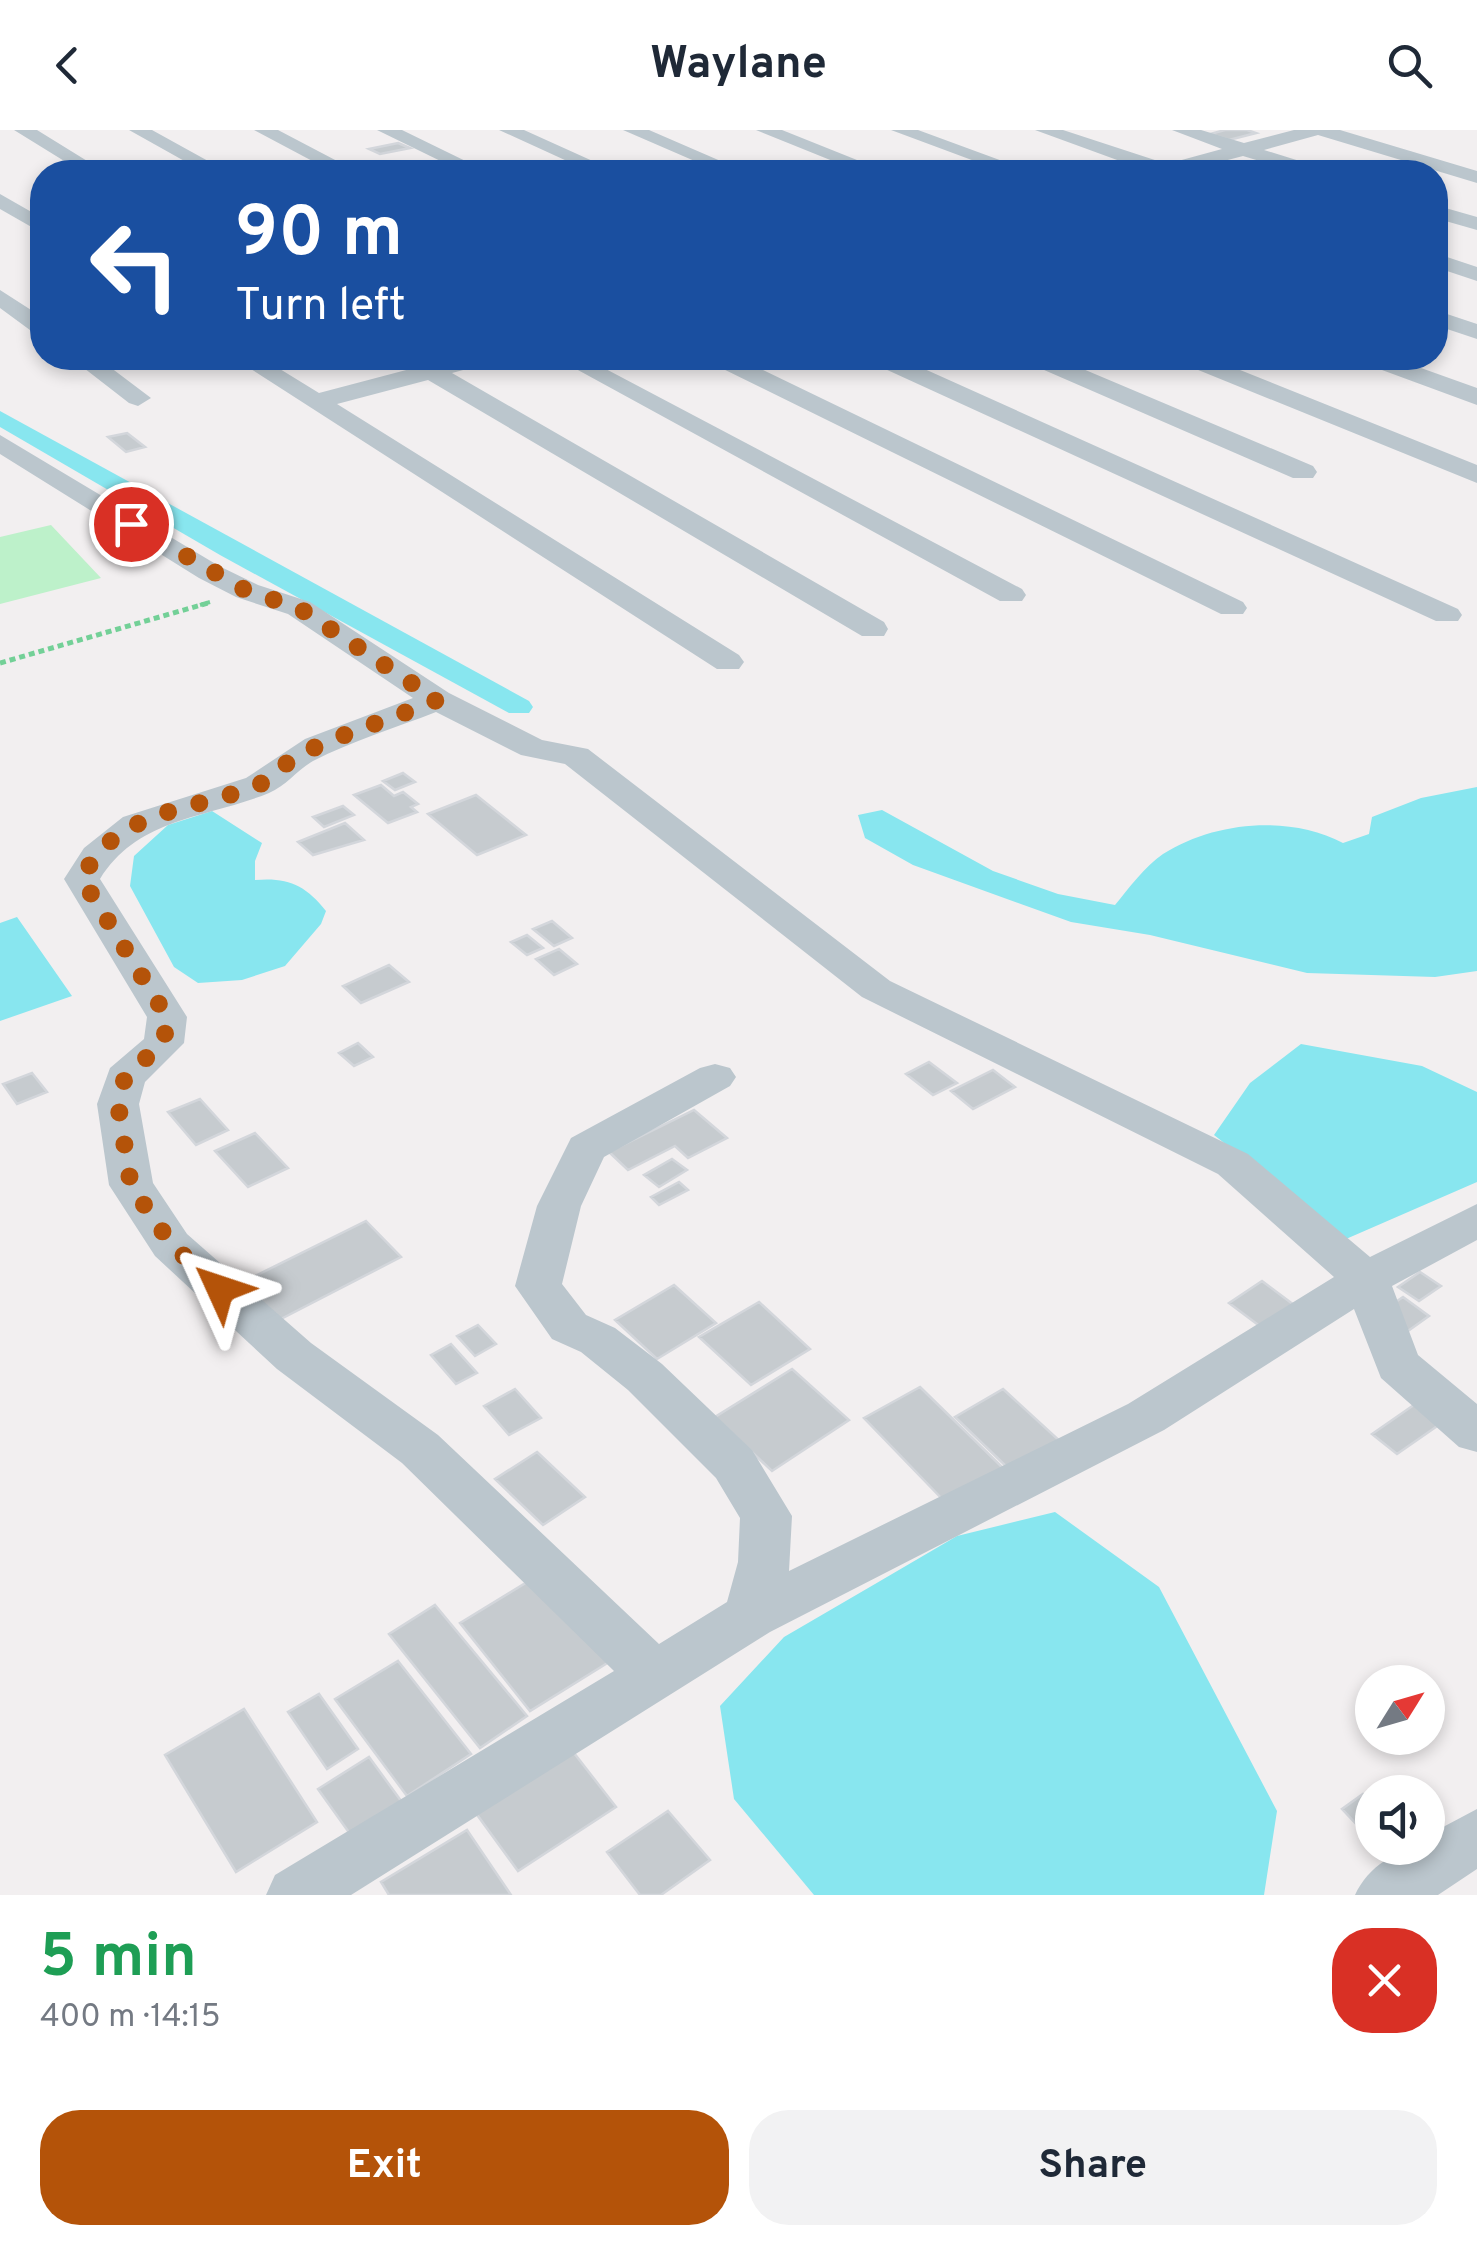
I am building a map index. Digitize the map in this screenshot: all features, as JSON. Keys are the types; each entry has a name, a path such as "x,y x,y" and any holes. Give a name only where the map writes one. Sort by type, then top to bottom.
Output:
{"street":[{"path":"23,130 74,160"},
{"path":"138,130 195,160"},
{"path":"263,130 324,160"},
{"path":"386,130 452,160"},
{"path":"508,130 579,160"},
{"path":"632,130 706,160"},
{"path":"765,130 846,160"},
{"path":"900,130 987,160"},
{"path":"1044,130 1131,160"},
{"path":"1181,130 1276,160"},
{"path":"1208,160 1318,130 1419,160"},
{"path":"1448,168 1477,177"},
{"path":"0,200 30,219"},
{"path":"1448,214 1477,224"},
{"path":"1448,264 1477,274"},
{"path":"0,297 30,319"},
{"path":"1448,322 1477,332"},
{"path":"99,370 138,398"},
{"path":"265,370 728,662"},
{"path":"316,402 404,370"},
{"path":"430,370 873,630"},
{"path":"591,370 1011,594"},
{"path":"745,370 1232,608"},
{"path":"907,370 1447,615"},
{"path":"1065,370 1303,472"},
{"path":"1220,370 1477,474"},
{"path":"1405,370 1477,396"},
{"path":"0,443 155,540 247,591 299,608 437,700 533,748 576,756 876,989 1233,1164 1366,1280 1398,1365 1477,1434"},
{"path":"437,700 298,755 263,784 157,812 93,856 82,879 167,1017 164,1042 125,1077 118,1104 131,1186 172,1245 294,1356 420,1449 655,1675"},
{"path":"715,1077 586,1148 559,1206 538,1286 569,1327 598,1340 645,1376 734,1464 766,1516 765,1562 751,1616"},
{"path":"297,1895 751,1616 1146,1417 1366,1280 1477,1220"},
{"path":"1386,1895 1477,1836"}],"path":[{"path":"0,663 247,591"}],"green space":[{"path":"51,525 101,578 0,604 0,537"}],"water":[{"path":"1477,787 1477,971 1435,977 1307,973 1150,935 1071,922 913,865 865,838 858,815 882,810 993,871 1058,894 1115,905 1156,859 1206,834 1276,825 1300,828 1343,843 1369,834 1372,817 1421,798"},
{"path":"212,811 262,843 255,861 255,880 295,885 326,911 321,924 285,966 242,980 198,983 174,967 130,886 134,856 168,825"},
{"path":"17,917 72,996 0,1021 0,923"},
{"path":"1301,1044 1422,1066 1477,1092 1477,1182 1346,1239 1214,1135 1250,1083"},
{"path":"1055,1512 1159,1587 1277,1811 1264,1895 814,1895 734,1799 720,1706 784,1637 957,1536"}],"building":[{"path":"1225,130 1256,133 1229,140 1210,134"},
{"path":"398,143 410,148 380,154 369,149"},
{"path":"127,433 145,447 126,452 108,437"},
{"path":"403,773 415,782 395,790 383,781"},
{"path":"381,785 394,796 403,792 418,804 411,807 417,812 388,823 354,795"},
{"path":"476,795 526,835 477,855 428,814"},
{"path":"343,806 354,815 324,827 313,817"},
{"path":"345,823 364,840 313,855 298,842"},
{"path":"552,921 572,938 554,946 533,929"},
{"path":"527,935 543,948 527,955 511,942"},
{"path":"559,949 577,964 554,975 536,959"},
{"path":"389,965 409,982 361,1003 343,986"},
{"path":"358,1043 373,1057 354,1066 339,1053"},
{"path":"929,1062 957,1083 933,1095 906,1074"},
{"path":"993,1070 1015,1087 973,1109 951,1091"},
{"path":"32,1073 47,1092 17,1104 3,1084"},
{"path":"200,1099 228,1130 196,1145 168,1112"},
{"path":"694,1110 727,1138 688,1158 675,1146 628,1170 609,1152"},
{"path":"255,1133 288,1168 248,1187 215,1151"},
{"path":"672,1159 687,1170 659,1187 644,1175"},
{"path":"679,1182 688,1190 659,1205 651,1197"},
{"path":"366,1221 401,1257 277,1321 243,1282"},
{"path":"1420,1272 1441,1286 1419,1301 1398,1287"},
{"path":"1262,1281 1302,1311 1269,1333 1229,1303"},
{"path":"674,1285 716,1323 657,1359 615,1320"},
{"path":"1403,1297 1429,1316 1408,1331 1381,1312"},
{"path":"759,1302 810,1349 751,1385 699,1337"},
{"path":"478,1325 496,1344 475,1356 457,1336"},
{"path":"451,1344 477,1373 456,1384 431,1355"},
{"path":"792,1369 849,1420 772,1471 715,1417"},
{"path":"920,1387 1005,1470 947,1504 864,1418"},
{"path":"515,1389 541,1418 509,1435 484,1406"},
{"path":"1003,1389 1062,1443 1013,1473 955,1417"},
{"path":"1421,1400 1446,1420 1397,1454 1372,1434"},
{"path":"537,1452 585,1497 543,1525 495,1479"},
{"path":"537,1576 609,1662 530,1711 460,1623"},
{"path":"435,1605 527,1716 480,1748 389,1634"},
{"path":"398,1661 471,1754 407,1796 335,1699"},
{"path":"319,1694 358,1749 327,1769 288,1712"},
{"path":"244,1709 317,1822 236,1872 165,1755"},
{"path":"567,1744 616,1807 518,1871 470,1805"},
{"path":"369,1757 404,1805 353,1838 318,1789"},
{"path":"1355,1800 1355,1823 1342,1809"},
{"path":"668,1811 710,1860 661,1895 640,1895 607,1852"},
{"path":"467,1830 511,1895 389,1895 381,1882"}],"waterway":[{"path":"0,418 229,550 519,707"}],"route":[{"path":"131,524 247,591 299,608 437,700 298,755 270,774 263,784 157,812 93,856 82,879 167,1017 164,1042 125,1077 118,1104 125,1128 131,1186 172,1245 220,1289"}]}
